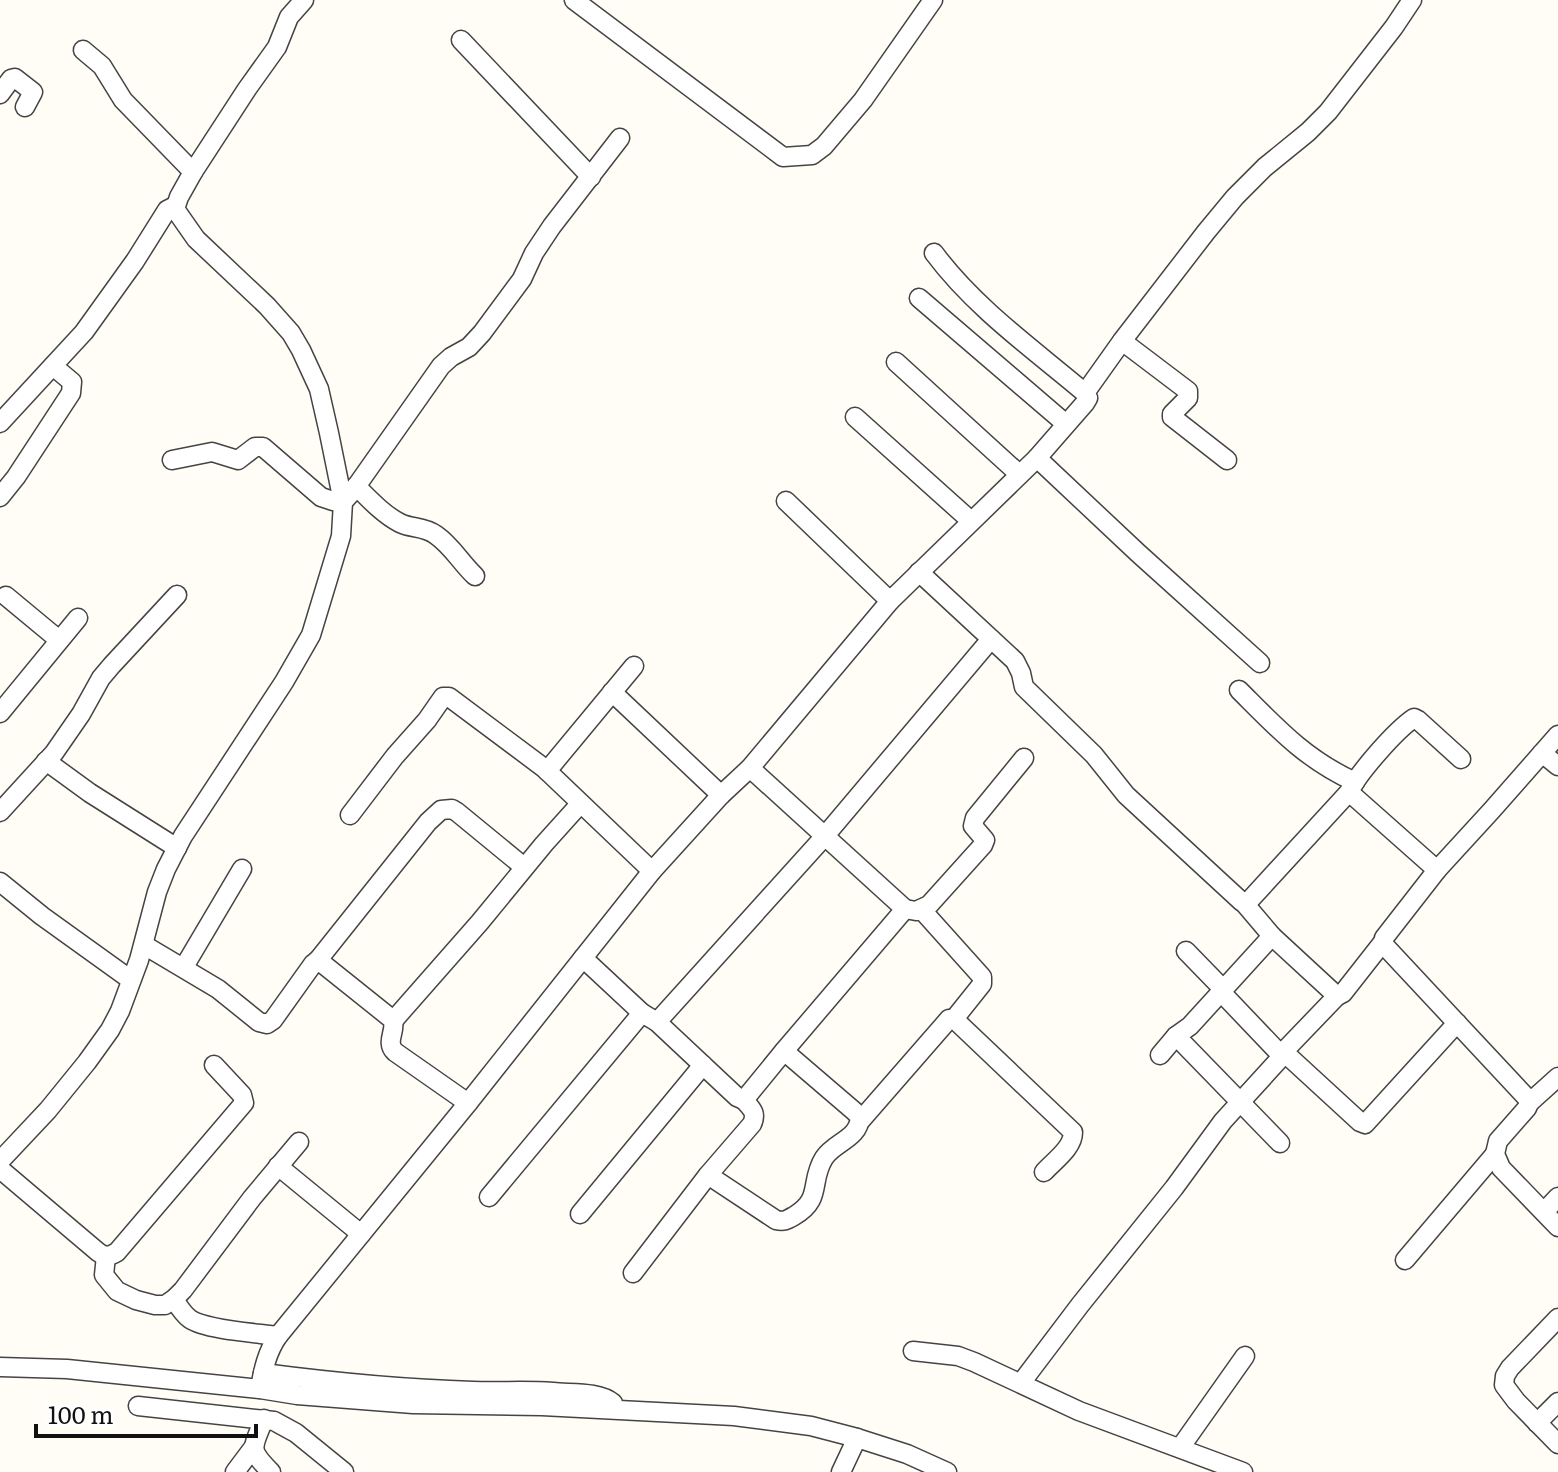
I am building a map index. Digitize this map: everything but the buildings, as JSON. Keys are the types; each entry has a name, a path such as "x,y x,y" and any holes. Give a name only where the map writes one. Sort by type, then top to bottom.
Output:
{"street":[{"path":"0,423 84,332 167,210 175,206 193,172 277,47 289,17 304,0"},
{"path":"574,0 783,157 812,155 824,146 863,100 933,0"},
{"path":"1085,393 1235,197 1328,112 1412,0"},
{"path":"461,40 591,177"},
{"path":"83,50 102,66 123,100 193,172"},
{"path":"0,94 15,78 32,91 25,107"},
{"path":"343,502 441,366 469,347 482,333 522,279 552,226 620,138"},
{"path":"0,1161 48,1110 110,1030 144,945 157,892 177,848 311,635 341,536 343,502 319,389 301,350 291,333 267,306 196,239 176,213 175,206"},
{"path":"262,1381 272,1345 278,1336 652,871 750,768 890,601 1037,458 1088,398 977,301 934,253"},
{"path":"919,298 1066,424"},
{"path":"1122,341 1188,391 1188,398 1172,417 1227,460"},
{"path":"896,362 1019,474"},
{"path":"0,497 71,393 72,382 53,366"},
{"path":"855,417 971,521"},
{"path":"172,460 212,452 238,460 255,447 263,447 321,497 343,502"},
{"path":"1037,458 1260,663"},
{"path":"356,486 395,520 434,533 451,547 475,576"},
{"path":"786,501 890,601"},
{"path":"919,572 1015,661 1024,687 1094,755 1126,795 1244,903 1272,936 1337,996"},
{"path":"0,812 54,753 101,678 177,595"},
{"path":"2,596 59,640"},
{"path":"0,713 78,618"},
{"path":"489,1197 650,1017 824,837 991,639"},
{"path":"547,771 634,666"},
{"path":"1239,690 1305,753 1337,773 1437,870"},
{"path":"612,692 721,795"},
{"path":"350,815 445,696 547,771 652,871"},
{"path":"1244,903 1414,718 1461,759"},
{"path":"1021,1383 1223,1121 1288,1047 1343,993 1437,870 1558,735"},
{"path":"1542,753 1558,766"},
{"path":"744,1100 784,1051 913,909 934,900 983,845 985,840 973,826 975,818 1024,758"},
{"path":"46,761 177,848"},
{"path":"708,1175 776,1220 788,1220 805,1210 811,1203 816,1176 828,1152 852,1135 861,1120 982,984 982,977 913,909 824,837 750,768"},
{"path":"468,1103 390,1047 393,1021 580,804"},
{"path":"144,945 184,967 225,994 259,1022 267,1024 428,822 441,810 457,812 524,867"},
{"path":"184,967 242,869"},
{"path":"0,882 131,980"},
{"path":"1160,1055 1272,936"},
{"path":"1383,942 1529,1103"},
{"path":"1186,951 1221,987 1221,992 1284,1054 1365,1124 1457,1023"},
{"path":"583,958 744,1100 755,1117 633,1273"},
{"path":"318,960 393,1021"},
{"path":"954,1019 1073,1132 1069,1145 1044,1172"},
{"path":"1176,1036 1280,1143"},
{"path":"784,1051 861,1120"},
{"path":"0,1169 98,1252 111,1256 244,1103 242,1095 214,1065"},
{"path":"580,1214 703,1065"},
{"path":"1405,1260 1495,1154 1498,1141 1529,1103 1558,1077"},
{"path":"106,1256 104,1275 117,1291 136,1300 165,1305 183,1290 252,1198 299,1142"},
{"path":"1495,1154 1501,1168 1558,1227"},
{"path":"278,1166 361,1234"},
{"path":"1544,1212 1558,1197"},
{"path":"174,1299 193,1321 278,1336"},
{"path":"1558,1318 1510,1368 1504,1385 1558,1444"},
{"path":"913,1351 958,1356 1079,1411 1243,1472"},
{"path":"1180,1448 1245,1356"},
{"path":"0,1367 262,1381 297,1395 413,1404 542,1406 762,1419 811,1426 857,1438 907,1454 947,1472"},
{"path":"1537,1423 1558,1402"},
{"path":"138,1406 274,1421 296,1433 344,1472"},
{"path":"235,1472 253,1448 264,1419"},
{"path":"841,1472 857,1438"},
{"path":"253,1448 254,1454 271,1472"}]}
